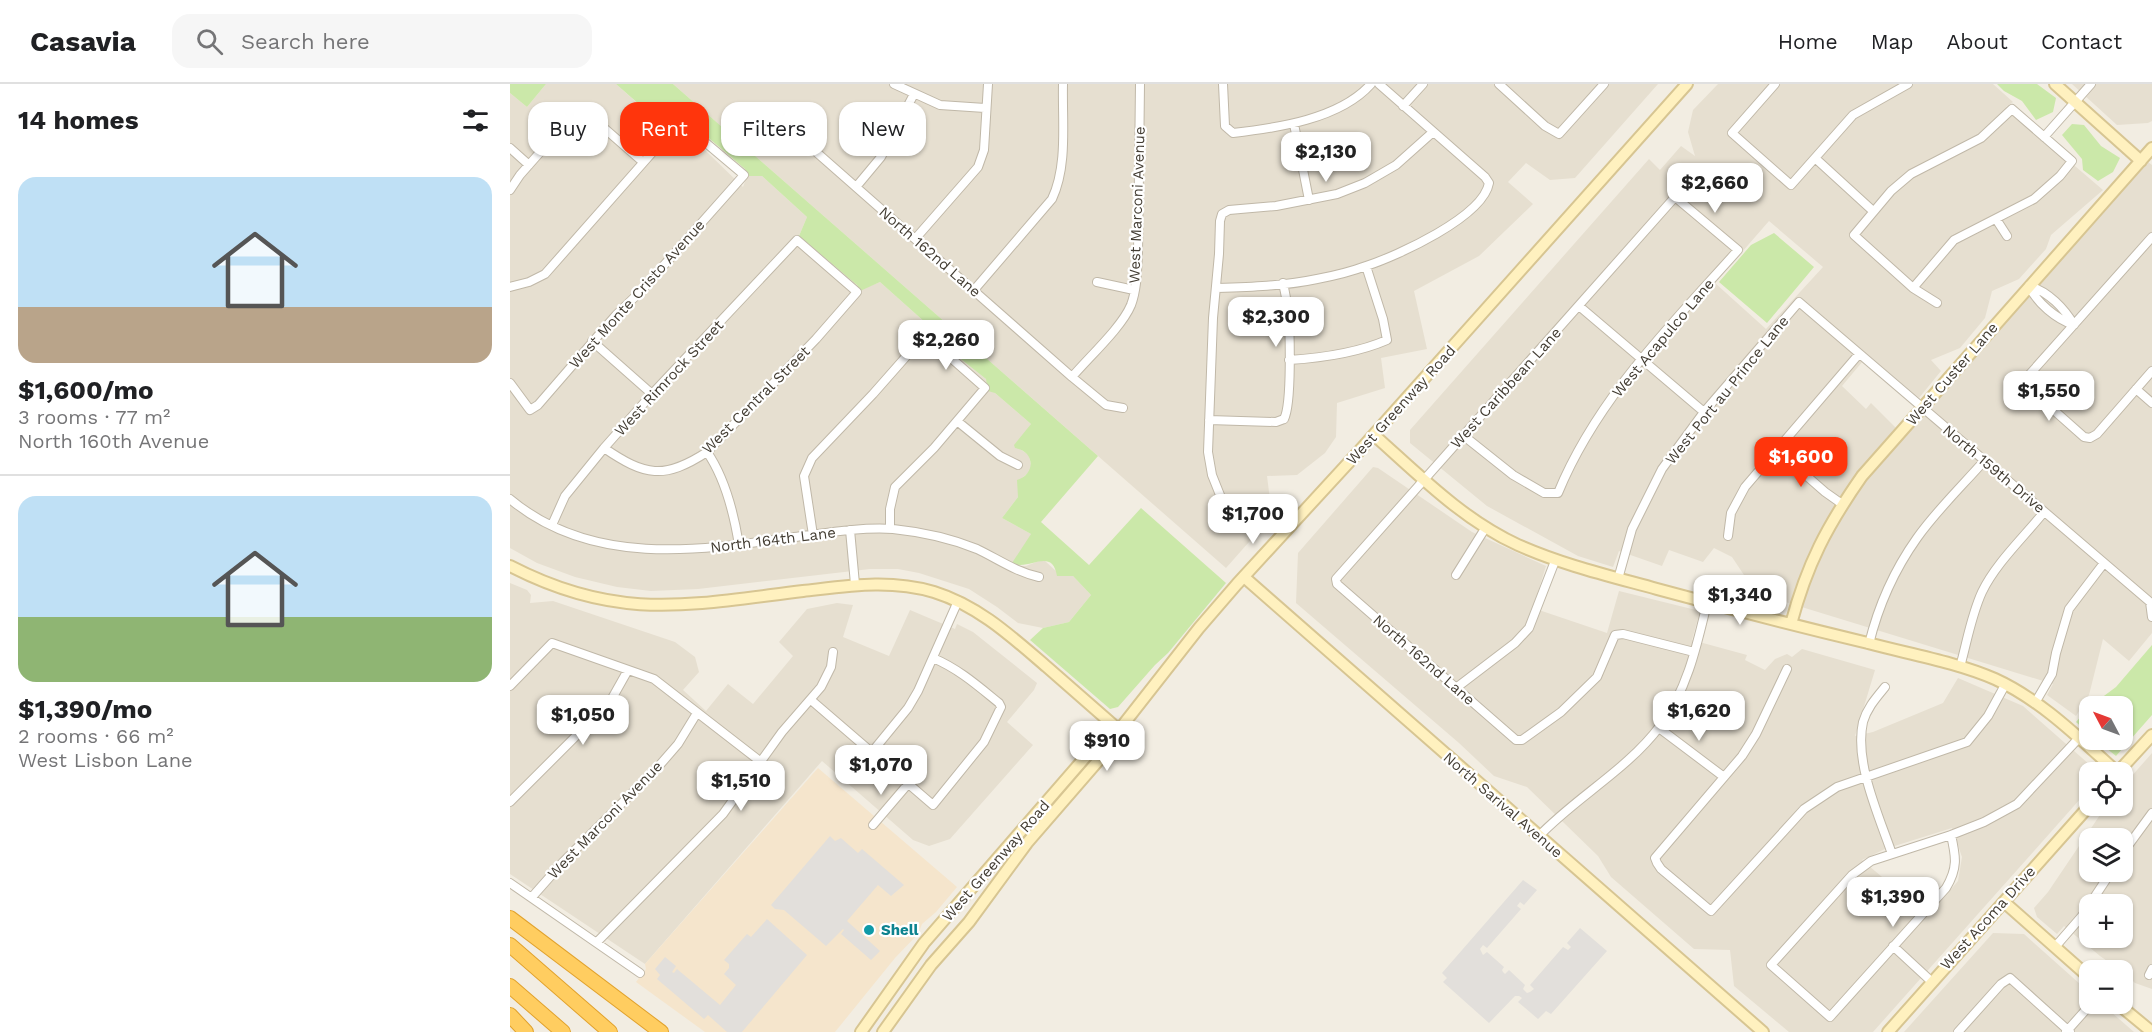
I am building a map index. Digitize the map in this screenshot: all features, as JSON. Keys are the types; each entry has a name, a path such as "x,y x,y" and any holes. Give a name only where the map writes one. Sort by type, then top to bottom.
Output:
{"highway":[{"path":"510,918 661,1032"},
{"path":"510,945 610,1032"},
{"path":"510,986 563,1032"},
{"path":"510,1015 526,1032"}],"main road":[{"name":"West Greenway Road","path":"883,1032 930,965 969,922 1027,843 1111,746 1119,730 1199,628 1687,84"},
{"path":"2055,84 2141,161"},
{"name":"West Custer Lane","path":"1791,624 1812,558 1842,504 1862,476 2152,148"},
{"path":"1374,435 1460,509 1516,544 1556,561 1618,579 1995,679 2035,703 2079,738"},
{"path":"510,566 576,594 637,605 700,605 855,584 901,586 935,593 976,610 1004,631 1119,730"},
{"name":"North Sarival Avenue","path":"1244,577 1763,1032"},
{"name":"West Greenway Road","path":"861,1032 924,943 1101,739 1119,730"},
{"path":"2127,762 2152,735"},
{"path":"2093,750 2107,762"},
{"name":"West Acoma Drive","path":"1888,1032 2080,816"},
{"path":"2004,902 2079,968"},
{"path":"2130,1014 2152,1032"}],"street":[{"path":"894,84 940,105 985,108"},
{"path":"915,239 978,166 984,150 988,84"},
{"path":"974,290 1052,199 1058,187 1061,170 1063,84"},
{"name":"West Marconi Avenue","path":"1072,377 1126,315 1132,302 1138,254 1140,84"},
{"path":"1223,84 1225,126 1233,133 1294,124 1330,111 1371,84"},
{"path":"1215,288 1315,280 1366,266 1444,230 1470,210 1488,190 1489,183 1485,177 1379,84"},
{"path":"1403,106 1423,84"},
{"path":"1501,84 1545,126 1558,134 1604,84"},
{"path":"1775,84 1732,133 1791,185 1853,115 1908,84"},
{"path":"2044,137 2091,84"},
{"path":"856,187 881,158 914,94"},
{"path":"510,190 580,107 643,162 545,274 529,282 510,287"},
{"path":"1913,288 1954,240 2034,199 2060,176 2072,161 2012,109 1981,138 1911,174 1891,191 1854,235 1913,288 1937,303"},
{"name":"West Monte Cristo Avenue","path":"510,383 530,410 538,405 592,341 744,175 680,121 643,162"},
{"path":"1294,124 1309,200"},
{"path":"1222,500 1214,483 1209,462 1209,420 1215,288 1222,214 1229,210 1260,208 1337,194 1365,183 1396,165 1433,132"},
{"path":"510,148 529,165"},
{"name":"North 162nd Lane","path":"822,156 1072,377 1106,405 1123,408"},
{"path":"1815,158 1873,211"},
{"name":"West Acapulco Lane","path":"1464,436 1514,475 1545,493 1558,493 1568,470 1600,414 1642,358 1738,250 1676,197"},
{"name":"West Caribbean Lane","path":"1336,579 1676,197"},
{"path":"1996,219 2007,236"},
{"path":"2152,237 2029,375 2027,382 2030,389 2084,436 2091,438 2152,371"},
{"name":"West Rimrock Street","path":"552,525 565,496 604,448 797,240 856,292"},
{"path":"1289,360 1326,356 1374,346 1387,340 1383,319 1366,266"},
{"path":"1097,282 1134,290"},
{"path":"1209,420 1286,421 1289,360 1288,311 1283,283"},
{"path":"2029,286 2040,289 2068,314 2074,325"},
{"path":"2029,286 2033,295 2061,321 2074,325"},
{"name":"West Central Street","path":"604,448 630,465 660,471 672,470 689,464 706,452 816,339 856,292"},
{"name":"North 159th Drive","path":"1799,302 2150,602 2152,617"},
{"name":"West Port au Prince Lane","path":"1618,579 1632,529 1647,496 1668,460 1704,412 1799,302"},
{"path":"2052,312 2058,305"},
{"path":"1579,306 1704,412"},
{"path":"813,535 804,476 812,458 873,394 924,335 985,388 934,448 895,488 890,508 890,529"},
{"path":"592,341 652,394"},
{"path":"1728,536 1731,513 1745,487 1859,354"},
{"path":"2136,389 2152,403"},
{"path":"957,421 1000,456 1018,465"},
{"path":"1777,450 1842,504"},
{"path":"706,452 713,461 724,489 735,523 739,545"},
{"path":"1869,644 1874,623 1890,584 1917,538 1984,460"},
{"name":"North 164th Lane","path":"510,499 552,525 601,543 639,550 681,550 739,545 850,530 890,529 922,532 951,540 978,550 1027,574 1039,577"},
{"path":"1960,668 1976,607 1986,584 2044,512"},
{"path":"1456,574 1486,527"},
{"path":"850,530 855,584"},
{"path":"1456,688 1515,643 1529,628 1556,561"},
{"path":"2035,703 2052,674 2069,609 2104,563"},
{"name":"North 162nd Lane","path":"1336,579 1337,584 1516,740 1522,740 1561,712 1597,677 1616,635 1623,634 1694,652"},
{"path":"872,752 908,708 958,601"},
{"path":"1538,837 1567,808 1627,761 1659,728 1684,684 1707,603"},
{"path":"510,686 552,644 654,679 761,762"},
{"path":"597,942 716,822 782,732 821,687 831,667 833,652"},
{"path":"811,700 933,804 984,742 1001,707 965,675 952,666 933,658"},
{"path":"510,802 610,702 628,669"},
{"path":"1787,669 1756,734 1742,756 1655,858 1661,869 1711,911 1804,808 1837,787 1967,742 1988,716 2005,685"},
{"path":"1885,687 1871,704 1863,722 1861,746 1866,776 1892,854"},
{"name":"West Marconi Avenue","path":"532,897 678,744 697,713"},
{"path":"1659,728 1724,777"},
{"path":"1951,835 1956,857 1954,875 1946,888 1830,1017 1771,965 1852,875 1871,861 1951,835 1984,822 2017,804 2079,738"},
{"path":"873,825 908,784"},
{"path":"2133,838 2152,813"},
{"path":"2143,824 2152,830"},
{"path":"2055,947 2082,916 2104,882"},
{"path":"510,883 640,973"},
{"path":"1893,946 1932,982"},
{"path":"1958,1032 2001,984 2010,978 2068,1031 2082,1014"}],"shaded area":[{"path":"546,84 616,84 636,102 620,102 620,156 709,156 709,154 743,187 747,176 762,176 807,217 799,236 854,282 860,290 880,282 927,324 938,340 986,379 995,393 1031,424 1018,448 1029,455 1030,471 1021,479 1018,497 1002,518 1031,534 1019,566 1045,561 1056,571 1073,576 1091,595 1069,622 1043,628 1018,623 969,589 919,573 898,569 870,569 698,589 651,591 617,587 575,577 537,563 510,548 510,93 528,106 528,156 608,156 608,102 531,102"},
{"path":"673,84 1658,84 1575,178 1550,180 1526,163 1508,182 1533,204 1479,256 1414,291 1427,349 1381,358 1385,388 1337,403 1336,437 1325,453 1297,475 1267,476 1272,516 1226,568 755,156 827,156 827,102 721,102 721,126 709,116 709,102 694,102"},
{"path":"1718,84 1993,84 2013,102 2006,107 2103,190 2051,235 2046,249 2019,279 1992,291 1985,318 1960,348 1931,360 1941,371 1919,398 1868,355 1842,386 1866,409 1871,403 1905,437 2148,162 2152,165 2152,633 2129,661 2103,639 2089,695 2079,696 2079,711 2076,716 2047,695 2053,684 1756,593 1732,557 1714,548 1703,562 1669,550 1662,566 1619,551 1613,567 1578,556 1487,506 1410,443 1410,430 1649,159 1660,170 1681,146 1695,156 1688,132 1693,110","holes":["1769,221 1823,267 1766,329 1715,283"]},
{"path":"2072,84 2152,84 2152,121 2117,125"},
{"path":"1373,467 1378,468 1472,532 1546,566 1533,608 1607,633 1619,591 1700,611 1692,640 1747,655 1745,660 1765,670 1775,659 1787,654 1792,657 1802,649 1875,670 1855,736 1873,732 1943,703 1958,678 2023,706 2087,762 2079,762 2079,800 1873,1032 1789,1032 1734,986 1730,950 1694,949 1611,877 1598,856 1527,787 1494,776 1459,743 1296,603 1298,553","holes":["1952,828 1962,857 1958,881 1928,916 1862,860 1885,849"]},
{"path":"510,583 527,590 531,595 530,603 553,601 675,642 695,657 699,672 683,690 706,711 728,684 753,704 793,656 779,642 807,609 837,603 853,605 843,637 889,656 910,610 955,629 957,624 973,632 1037,683 1034,690 1007,722 1033,745 950,839 929,846 913,840 822,761 645,964 510,874"},
{"path":"2152,753 2152,989 2133,981 2133,960 2106,960 2090,948 2133,948 2133,894 2079,894 2079,938 2064,926 2057,934 2037,917 2034,908 2048,892 2079,846 2079,882 2133,882 2133,828 2091,828 2099,816 2133,816 2133,775"},
{"path":"818,768 957,887 936,912 922,924 918,934 895,958 835,1032 705,1032 636,982 646,969 645,964"},
{"path":"830,836 835,841 841,838 858,853 862,849 904,885 891,896 878,885 847,921 880,951 871,960 841,934 843,929 826,946 784,910 775,909 771,905"},
{"path":"1523,880 1537,890 1524,905 1520,902 1517,906 1521,909 1487,948 1483,945 1480,949 1483,955 1487,952 1504,967 1502,970 1505,974 1509,970 1525,985 1523,989 1527,993 1534,989 1530,985 1563,947 1568,950 1571,947 1567,943 1580,928 1607,951 1551,1014 1546,1011 1538,1019 1518,1002 1522,998 1515,996 1489,1023 1443,982 1447,978 1442,973"},
{"path":"767,919 807,955 742,1032 727,1032 708,1015 704,1019 657,979 660,975 655,969 665,957 676,966 672,972 674,973 677,969 720,1005 736,985 724,974 729,964 724,960 747,934 751,937"},
{"path":"1993,933 2024,934 2079,983 2079,1014 2113,1014 2134,1032 1904,1032"}],"green space":[{"path":"510,84 546,84 531,102 528,102 527,107 510,93"},
{"path":"616,84 673,84 694,102 636,102"},
{"path":"1997,84 2037,84 2056,98 2053,112 2036,120 2022,101 2004,91"},
{"path":"709,116 721,126 721,149 709,138"},
{"path":"2072,124 2084,125 2101,146 2120,158 2113,172 2098,181 2083,170 2082,159 2062,135"},
{"path":"730,156 755,156 1098,456 1041,522 1089,565 1141,508 1226,583 1168,653 1118,707 1110,709 1030,640 1043,628 1069,622 1091,595 1073,576 1057,576 1050,563 1045,561 1018,565 1012,563 1031,534 1002,518 1018,497 1017,480 1028,473 1030,468 1031,463 1026,453 1015,448 1014,445 1031,424 995,393 988,391 986,379 933,334 926,332 927,324 880,282 860,291 857,285 799,236 807,217 762,176 747,176 745,169"},
{"path":"1774,233 1814,267 1767,323 1719,282 1751,245"},
{"path":"2152,645 2152,715 2133,737 2133,696 2104,696 2116,687"},
{"path":"2108,750 2121,750 2116,756"}],"place":[{"name":"Shell","path":"869,930"}]}
